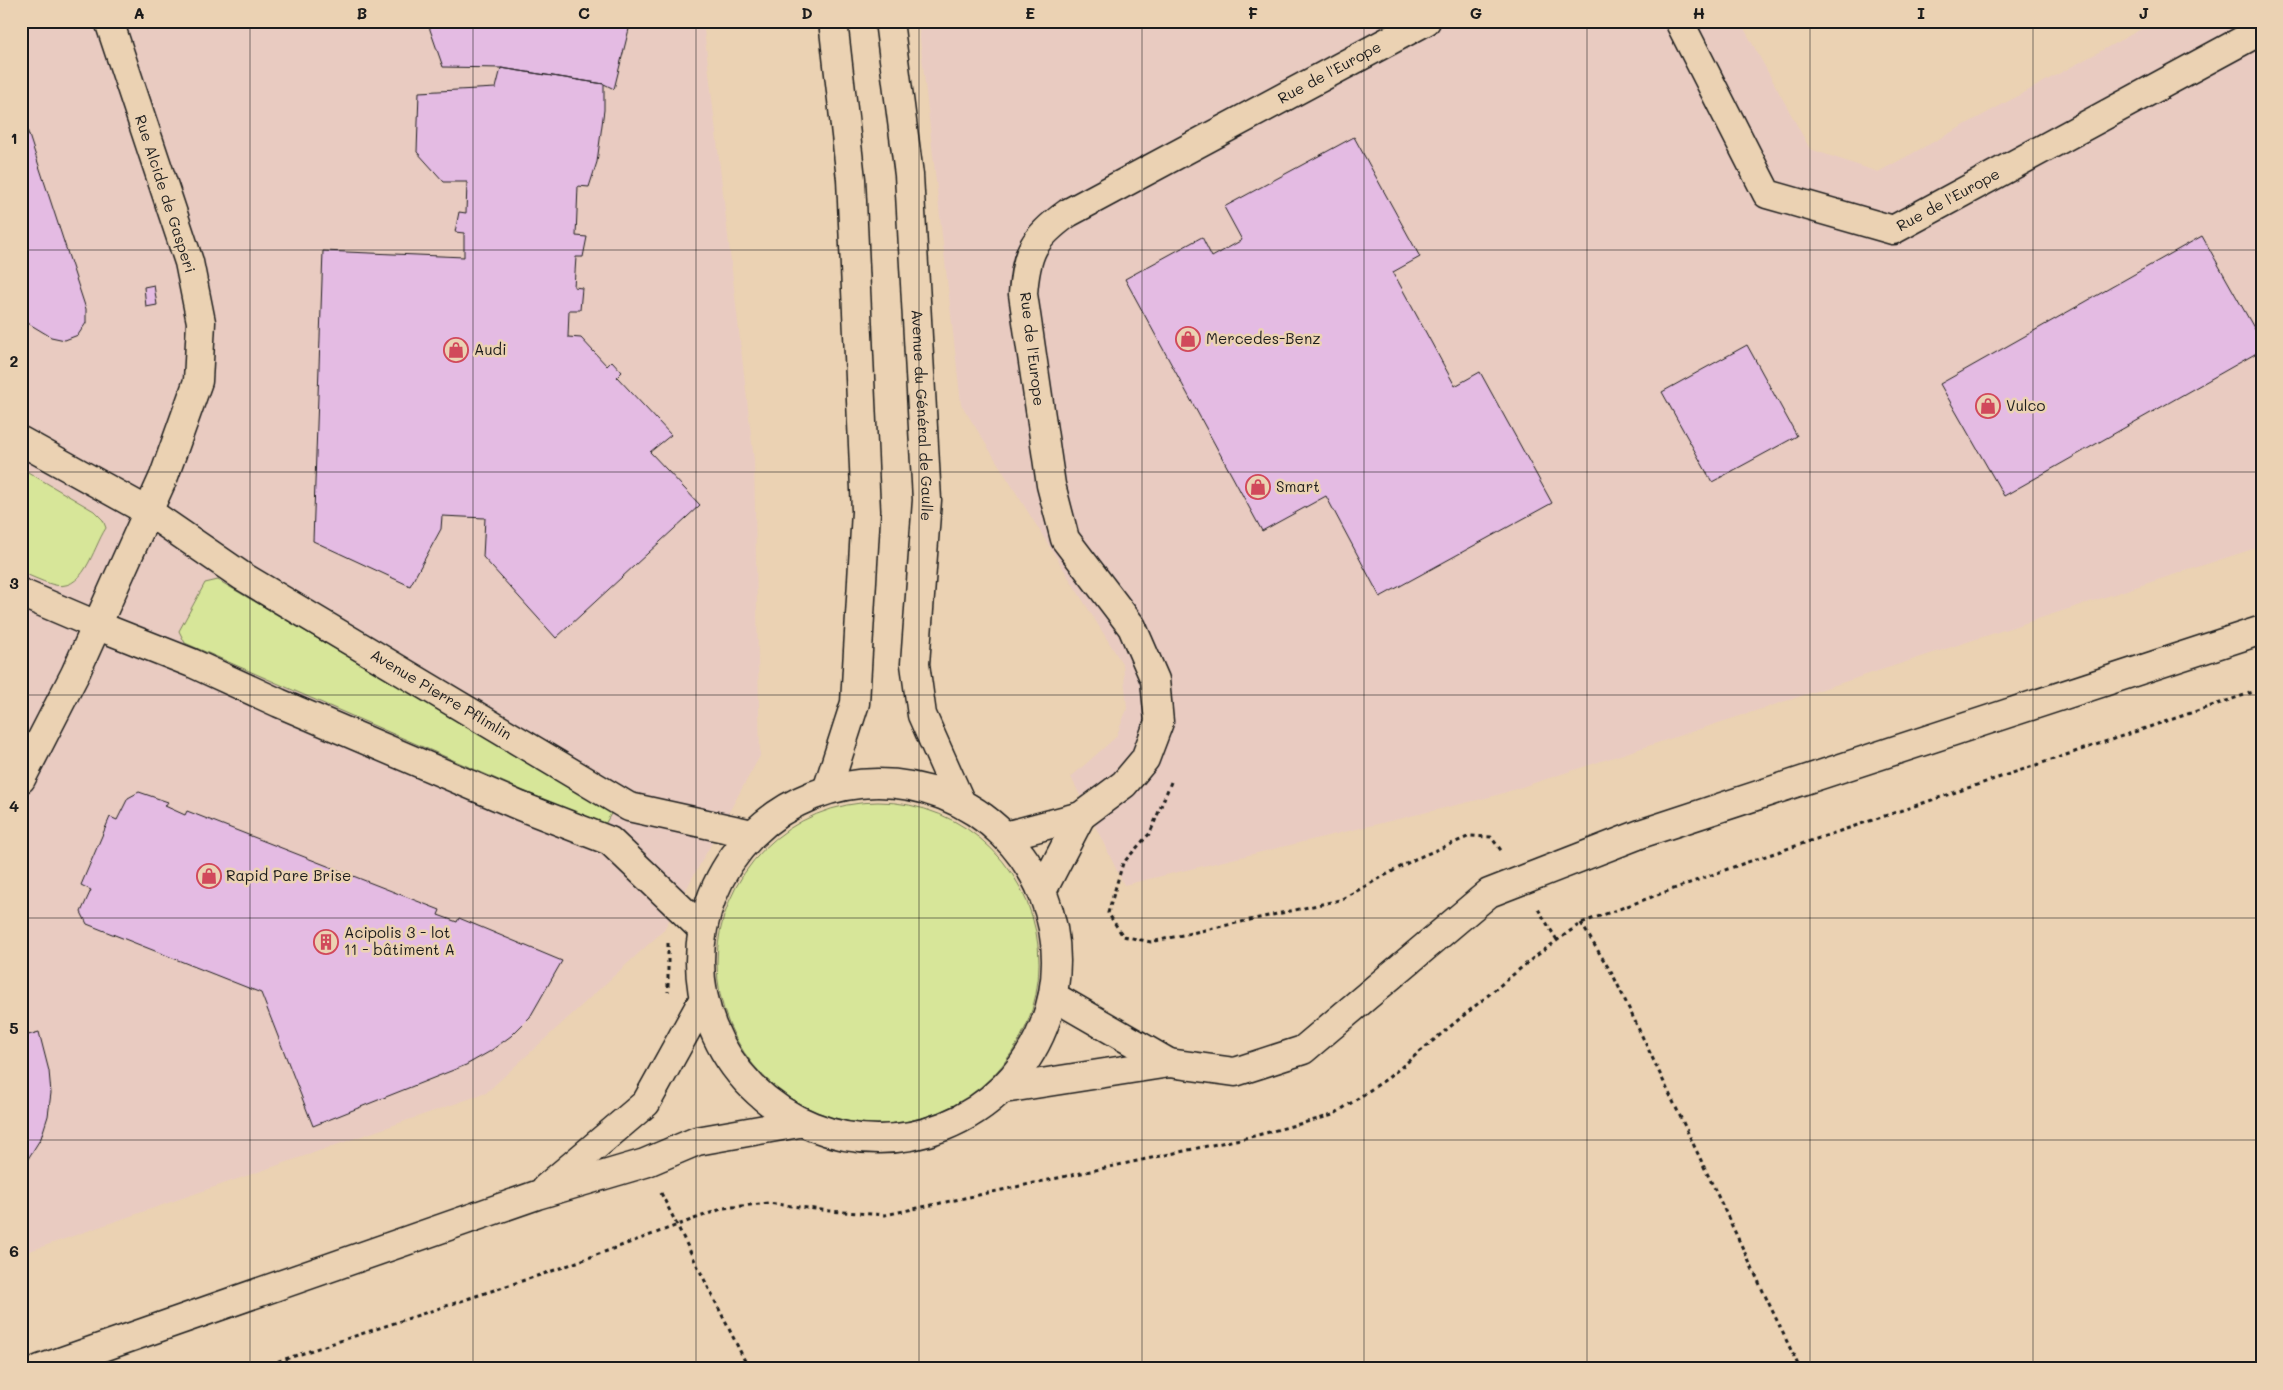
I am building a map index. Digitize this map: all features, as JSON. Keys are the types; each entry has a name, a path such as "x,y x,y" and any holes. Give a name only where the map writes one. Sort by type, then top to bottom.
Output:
{"main road":[{"name":"Rue Alcide de Gasperi","path":"109,21 189,262 201,322 198,380 164,476 149,512"},
{"path":"828,788 855,703 866,511 851,179 833,21"},
{"name":"Avenue du Général de Gaulle","path":"889,21 909,175 927,500 915,664 922,715 961,803"},
{"name":"Rue de l'Europe","path":"1005,836 1081,816 1124,784 1145,759 1159,722 1156,680 1132,627 1065,539 1051,485 1023,294 1025,272 1037,239 1047,228 1068,213 1426,21"},
{"name":"Rue de l'Europe","path":"1679,21 1767,194 1893,230 2262,30"},
{"name":"Avenue Pierre Pflimlin","path":"21,441 149,512 242,576 629,806 752,834"},
{"path":"21,780 75,674 149,512"},
{"path":"21,593 192,663 297,711 520,806 610,841 702,929"},
{"path":"1003,1088 1169,1063 1235,1072 1303,1050 1489,893 1643,833 2262,630"},
{"path":"869,783 890,783 933,791 961,803 982,816 1005,836 1031,870 1042,891 1055,938 1053,996 1042,1031 1020,1069 1003,1088 979,1109 960,1120 911,1137 879,1140 832,1135 799,1123 771,1105 740,1076 720,1046 703,1000 699,953 702,929 724,870 752,834 776,814 828,788 869,783"},
{"name":"Rue de l'Europe","path":"1042,891 1081,816"},
{"path":"1053,996 1169,1063"},
{"path":"537,1195 646,1103 703,1000"},
{"path":"40,1369 537,1195 645,1163 698,1141 799,1123"}],"path":[{"path":"1123,864 1108,913 1123,936 1151,942 1340,900 1415,860 1470,836 1491,837 1521,880 1557,940"},
{"path":"1581,923 1614,977 1800,1369"},
{"path":"668,939 668,995"},
{"path":"677,1225 749,1369"}],"shaded area":[{"path":"21,21 703,21 754,460 760,756 663,931 486,1093 21,1254"},
{"path":"918,21 1740,21 1810,149 1878,172 2156,21 2262,21 2262,546 1494,796 1124,885 1071,777 1116,737 1127,709 1123,665 961,404"}],"green space":[{"path":"21,468 94,511 103,520 106,528 86,568 72,583 62,586 51,584 21,572"},
{"path":"218,580 612,812 604,826 185,643 179,631 205,583"},
{"path":"878,802 909,805 925,809 954,821 992,849 1020,887 1032,916 1036,932 1039,963 1036,994 1032,1010 1020,1039 992,1077 954,1105 925,1117 909,1121 878,1124 847,1121 831,1117 802,1105 764,1077 736,1039 724,1010 720,994 717,963 720,932 724,916 736,887 764,849 802,821 831,809 847,805"}],"building":[{"path":"427,21 631,21 614,89 604,84 501,68 443,67"},
{"name":"Audi","path":"501,68 604,84 604,110 597,162 589,187 578,186 576,236 587,237 583,257 576,257 574,287 582,288 580,310 569,310 568,337 581,338 607,366 612,361 622,372 617,377 671,435 650,452 700,505 556,638 483,557 485,518 442,516 441,529 410,586 313,541 323,251 464,257 464,233 455,232 459,212 466,213 467,182 444,182 417,152 419,92 496,88"},
{"path":"21,111 86,309 86,323 78,335 65,340 51,337 21,319"},
{"path":"1354,137 1420,257 1393,272 1455,386 1480,372 1552,503 1380,597 1326,496 1262,531 1125,279 1202,237 1212,257 1242,240 1224,207"},
{"path":"2202,236 2262,342 2262,350 2004,496 1940,384"},
{"path":"154,285 157,305 146,307 144,287"},
{"path":"1747,345 1797,436 1712,482 1662,392"},
{"name":"Acipolis 3 - lot 11 - bâtiment A","path":"139,792 168,802 165,806 185,815 187,811 440,910 438,915 457,922 459,918 562,961 530,1017 511,1036 489,1052 466,1065 313,1126 261,993 87,924 81,912 91,890 81,885 110,817 117,820 128,798"},
{"path":"39,1032 49,1071 51,1093 48,1116 41,1138 21,1170 21,1037"}],"place":[{"name":"Mercedes-Benz","path":"1188,339"},
{"name":"Audi","path":"456,350"},
{"name":"Vulco","path":"1988,406"},
{"name":"Smart","path":"1258,487"},
{"name":"Rapid Pare Brise","path":"209,876"},
{"name":"Acipolis 3 - lot 11 - bâtiment A","path":"326,942"}]}
